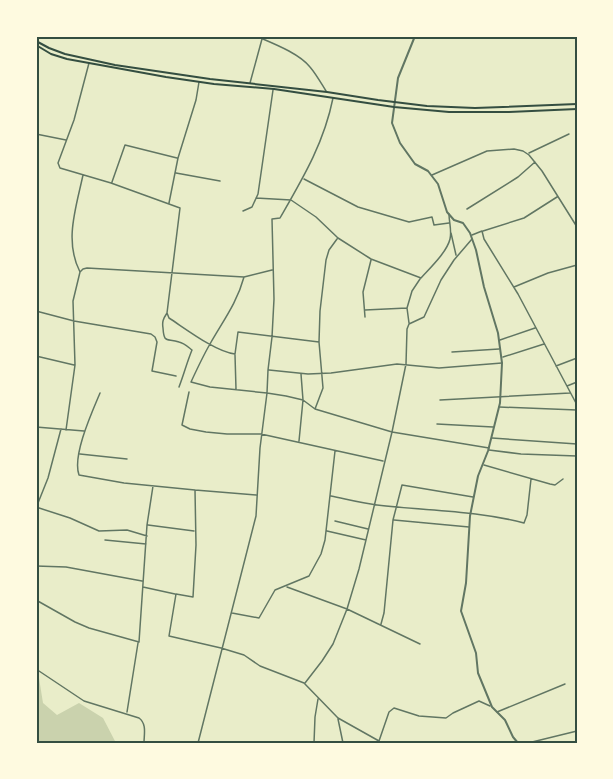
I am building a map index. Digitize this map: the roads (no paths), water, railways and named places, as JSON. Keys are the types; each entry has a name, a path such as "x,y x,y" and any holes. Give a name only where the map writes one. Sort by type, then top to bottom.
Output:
{"main road":[{"path":"36,43 89,61 166,77 274,89 394,107 449,112 577,109"},
{"path":"89,61 427,106 475,108 577,104"}],"street":[{"path":"256,36 302,59 327,92"},
{"path":"409,324 407,308 412,291 446,248 450,239 448,213 438,184 428,171 415,164 400,143 392,123 398,78 415,36"},
{"path":"250,87 262,39"},
{"path":"89,61 82,94 58,164 83,175 180,208 167,313 163,321 164,339 179,342 192,350 179,387"},
{"path":"169,204 178,159 196,100 199,82"},
{"path":"243,211 252,207 256,198 274,89"},
{"path":"198,743 256,516 261,434 272,337 274,299 272,219 280,218 303,179 329,120 333,98"},
{"path":"36,134 66,140"},
{"path":"527,154 569,134"},
{"path":"111,183 125,145 178,159"},
{"path":"431,175 487,151 514,149 527,154 535,162 577,227"},
{"path":"467,209 518,177 535,162"},
{"path":"175,173 220,181"},
{"path":"66,430 75,365 73,301 80,272 73,254 72,226 83,175"},
{"path":"303,179 358,207 409,222 432,217 434,225 449,223"},
{"path":"304,683 333,644 347,609 392,432 406,363 406,329 409,324 424,317 441,280 456,256 472,237 482,231 524,218 557,197"},
{"path":"256,198 291,200 316,217 338,238 371,259 421,278"},
{"path":"448,213 454,220 463,223 472,237 502,357 499,407 489,449 478,476 471,513 466,584 461,611 476,653 478,673 492,707"},
{"path":"449,223 456,256"},
{"path":"482,231 484,239 518,294 577,405"},
{"path":"315,409 323,388 319,342 326,260 329,250 338,238"},
{"path":"365,317 363,292 371,259"},
{"path":"513,287 548,273 577,265"},
{"path":"80,272 87,268 244,277 273,270"},
{"path":"244,277 235,303 210,344 191,382 210,387 267,393 303,400 315,409 392,432 521,454 577,456"},
{"path":"365,310 407,308"},
{"path":"36,311 74,321 151,334 158,342 152,371 176,376"},
{"path":"167,313 169,318 210,344 235,354"},
{"path":"499,340 536,328"},
{"path":"236,390 235,354 238,332 319,342"},
{"path":"502,357 544,344"},
{"path":"452,352 500,349"},
{"path":"36,356 75,365"},
{"path":"556,366 577,358"},
{"path":"268,370 323,373 406,363 439,368 502,363"},
{"path":"299,442 303,400 301,373"},
{"path":"567,386 577,382"},
{"path":"189,392 182,425 190,429 228,434 261,434 384,461"},
{"path":"100,393 85,431 79,454 77,472 79,475 124,483 257,495"},
{"path":"440,400 571,393"},
{"path":"499,407 577,410"},
{"path":"437,424 494,428"},
{"path":"36,427 85,431"},
{"path":"61,429 48,478 36,508 70,518 99,531 127,530 147,536"},
{"path":"491,438 577,444"},
{"path":"231,612 259,618 275,590 309,576 321,554 327,530 336,450"},
{"path":"79,454 127,459"},
{"path":"483,464 531,480 555,485 563,479"},
{"path":"331,496 396,507 471,513 525,522 531,480"},
{"path":"381,624 393,519 402,485 474,498"},
{"path":"127,714 139,642 147,525 153,486"},
{"path":"143,587 193,597 196,545 194,490"},
{"path":"393,519 469,527"},
{"path":"335,521 368,529"},
{"path":"147,525 196,531"},
{"path":"327,530 366,540"},
{"path":"105,540 146,544"},
{"path":"36,566 66,567 143,582"},
{"path":"286,587 347,609 420,644"},
{"path":"176,594 169,636 244,655 260,666 304,683 338,718 379,741 389,712 394,708 419,716 446,718 479,701 492,707 505,720 518,743"},
{"path":"36,600 89,628 139,642"},
{"path":"36,669 84,701 142,721 145,725 144,742 164,743"},
{"path":"497,712 565,684"},
{"path":"314,743 318,698"},
{"path":"338,718 343,743"},
{"path":"528,743 577,731"}]}
